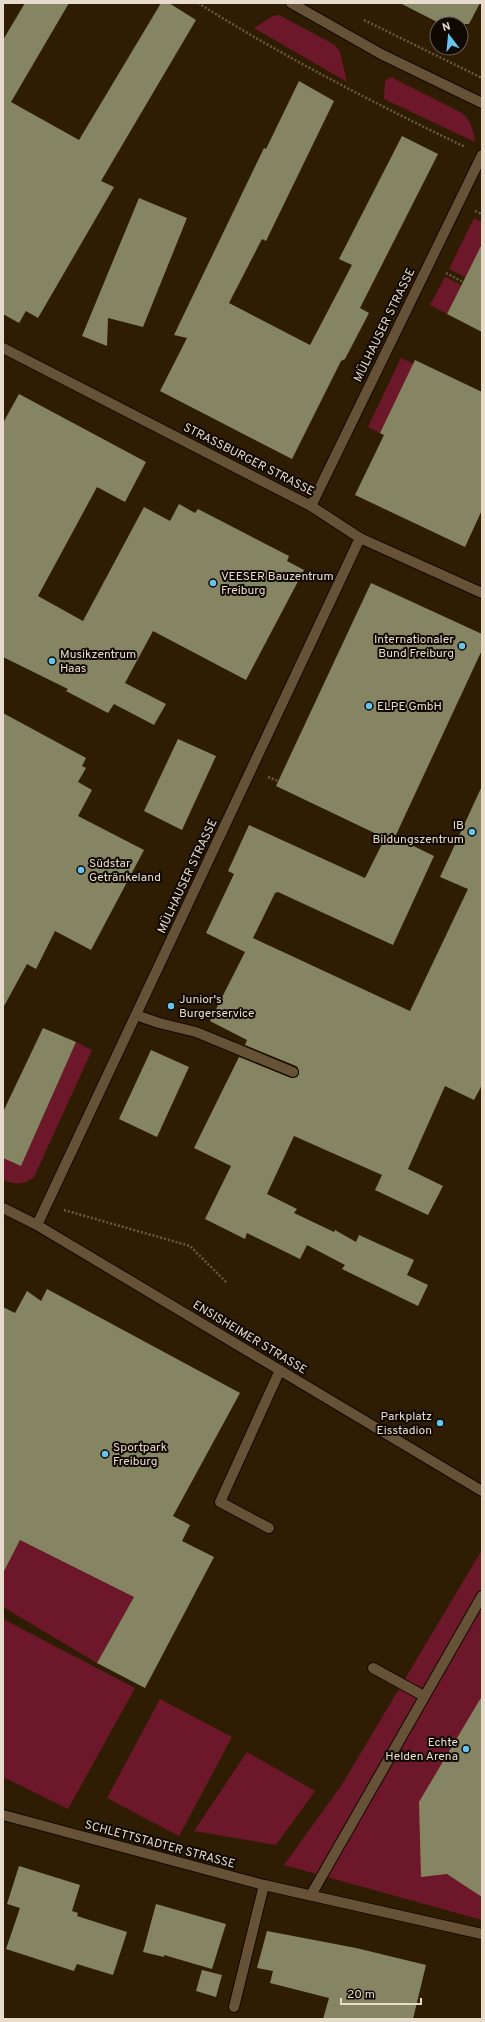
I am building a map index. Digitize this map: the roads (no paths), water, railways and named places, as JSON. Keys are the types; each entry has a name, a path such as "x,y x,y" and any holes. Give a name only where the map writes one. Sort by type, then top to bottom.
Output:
{"street":[{"path":"291,3 381,54 482,103"},
{"name":"MÜLHAUSER STRASSE","path":"311,506 482,155"},
{"name":"STRASSBURGER STRASSE","path":"3,348 311,506 360,538 482,593"},
{"name":"MÜLHAUSER STRASSE","path":"37,1225 360,538"},
{"path":"136,1015 159,1023 196,1032 293,1072"},
{"name":"ENSISHEIMER STRASSE","path":"3,1208 37,1225 482,1491"},
{"path":"269,1528 220,1502 280,1370"},
{"path":"311,1895 482,1596"},
{"path":"373,1668 424,1696"},
{"name":"SCHLETTSTADTER STRASSE","path":"3,1815 264,1885 482,1934"},
{"path":"234,2007 264,1885"}],"place":[{"name":"VEESER Bauzentrum Freiburg","path":"213,583"},
{"name":"Internationaler Bund Freiburg","path":"462,646"},
{"name":"Musikzentrum Haas","path":"52,661"},
{"name":"ELPE GmbH","path":"369,706"},
{"name":"IB Bildungszentrum","path":"472,832"},
{"name":"Südstar Getränkeland","path":"81,870"},
{"name":"Junior's Burgerservice","path":"171,1006"},
{"name":"Parkplatz Eisstadion","path":"440,1423"},
{"name":"Sportpark Freiburg","path":"105,1454"},
{"name":"Echte Helden Arena","path":"466,1749"}]}
